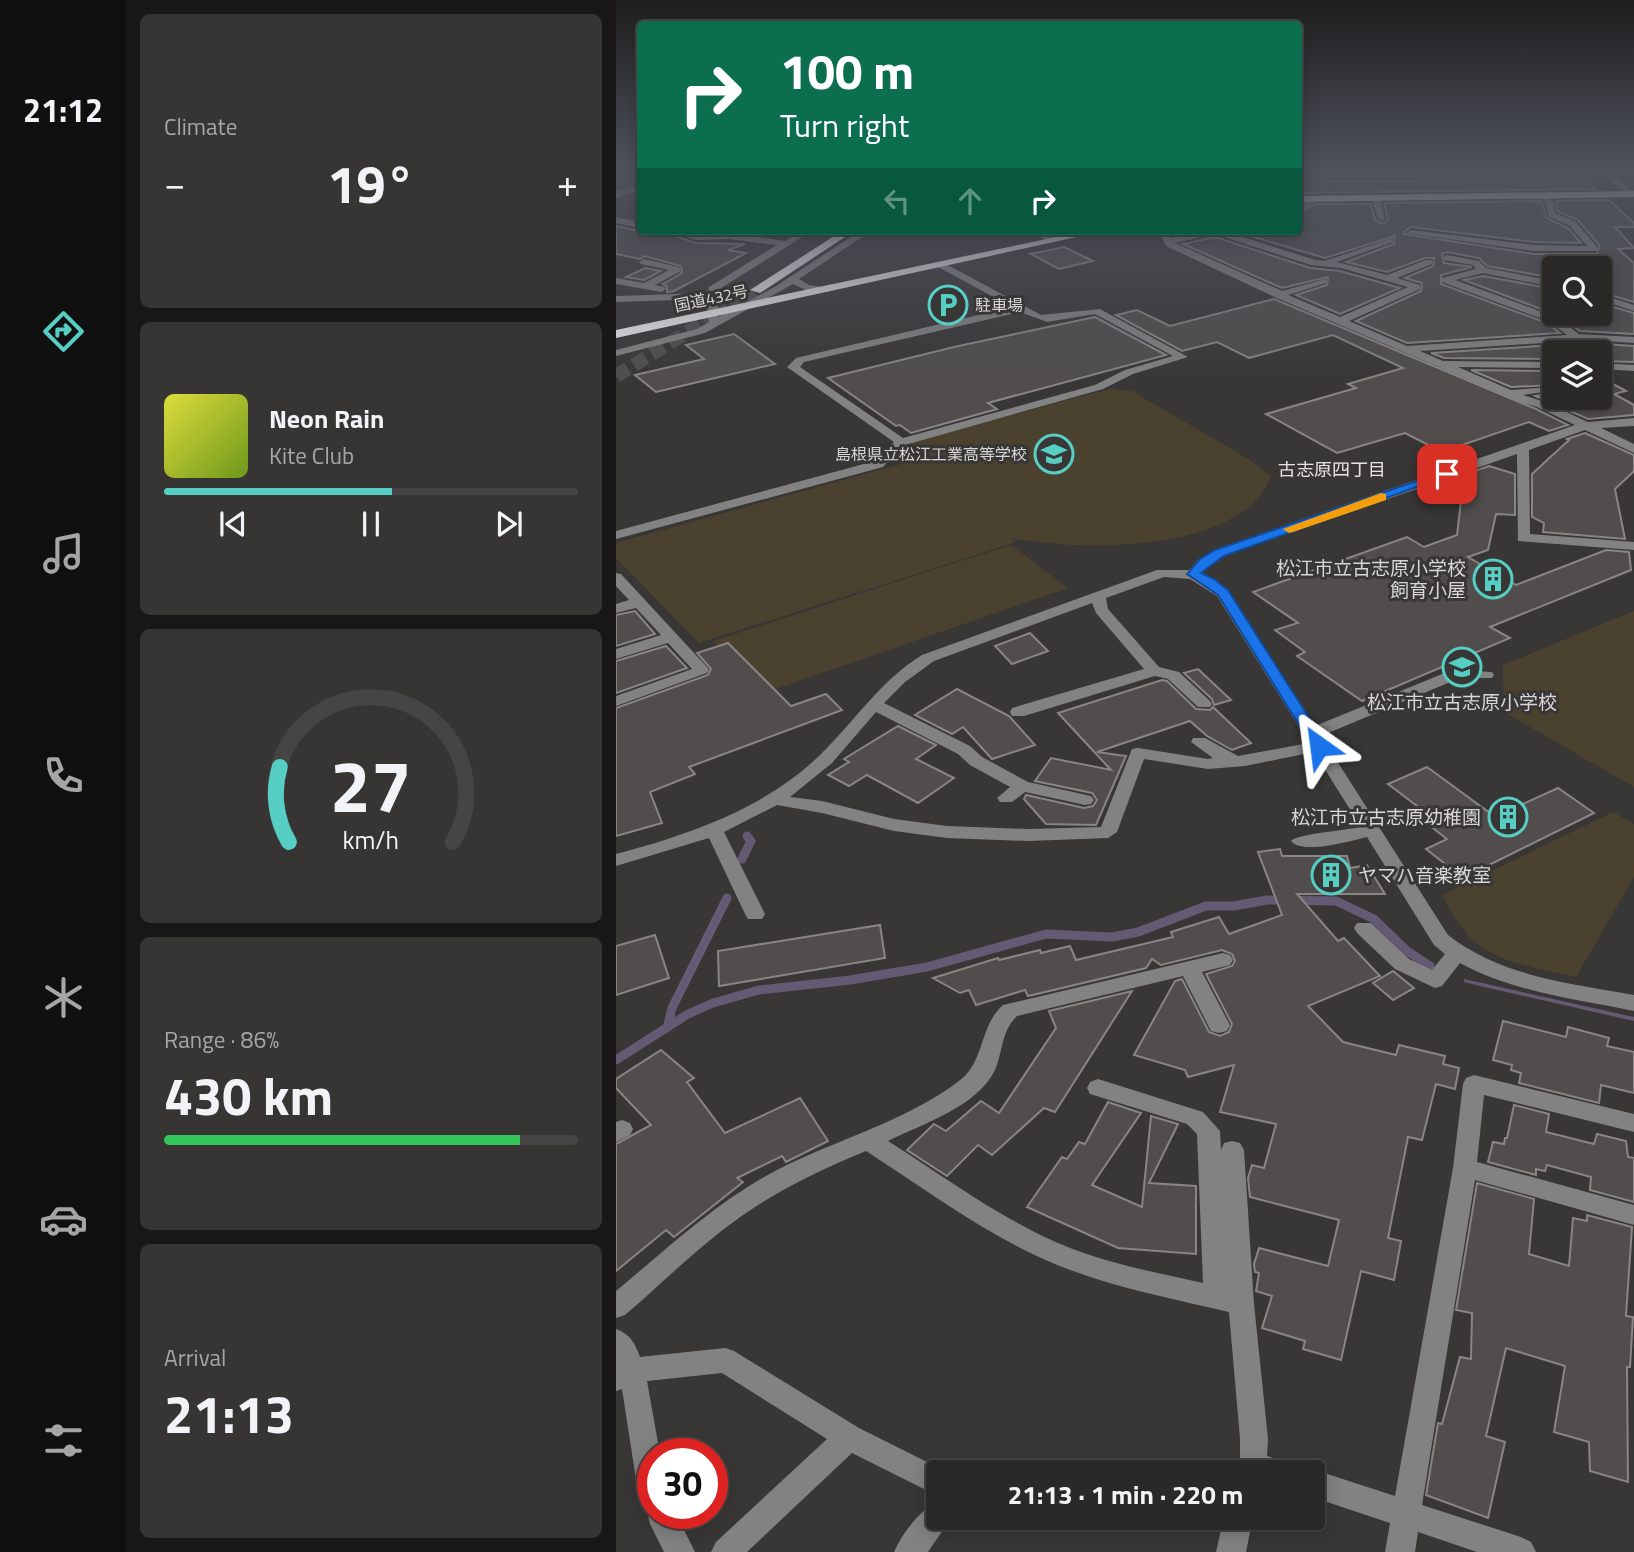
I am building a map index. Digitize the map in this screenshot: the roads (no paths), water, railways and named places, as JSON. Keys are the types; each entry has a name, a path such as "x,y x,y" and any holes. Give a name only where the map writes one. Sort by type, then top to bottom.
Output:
{"highway":[{"path":"739,288 814,240"},
{"path":"757,290 834,240"},
{"name":"国道432号","path":"616,334 713,319 748,307 1053,241"}],"street":[{"path":"761,240 787,244"},
{"path":"616,354 701,331 713,319 713,289 792,240"},
{"path":"748,307 852,240"},
{"path":"1174,240 1279,295 1513,393 1634,449"},
{"path":"1246,240 1323,264 1342,265 1417,287"},
{"path":"1323,264 1389,240"},
{"path":"1472,240 1534,248 1594,249 1587,240"},
{"path":"1447,257 1476,263 1483,270"},
{"path":"644,262 676,269 644,286"},
{"path":"1388,278 1429,262"},
{"path":"616,536 879,464 901,442 1099,387 1129,372 1183,357 1096,311 1047,319 941,265"},
{"path":"1542,282 1483,270 1445,280 1552,319 1577,338"},
{"path":"794,279 797,284 808,288 825,290"},
{"path":"616,281 696,296"},
{"path":"1279,295 1323,281"},
{"path":"1340,321 1431,282"},
{"path":"616,299 711,296"},
{"path":"1612,301 1634,308"},
{"path":"901,442 793,367 800,360 1022,308"},
{"path":"1408,349 1577,338 1634,340"},
{"path":"1443,365 1542,365"},
{"path":"1612,367 1634,368"},
{"path":"1513,393 1542,390"},
{"path":"1193,574 1204,562 1219,553 1585,426 1634,422"},
{"path":"1522,448 1522,538 1634,546"},
{"path":"616,860 714,829 775,798 811,774 906,672 928,658 1162,573 1193,574 1210,582 1223,593 1441,940 1456,954 1502,975 1634,1003"},
{"path":"616,577 701,670 616,701"},
{"path":"1098,595 1101,610 1154,671"},
{"path":"616,609 640,602"},
{"path":"616,654 671,637"},
{"path":"1018,712 1154,671 1173,675 1204,704"},
{"path":"775,798 787,804 822,807 893,825 939,831 1045,835 1108,832 1138,754 1193,762 1238,762 1316,739 1458,673 1486,675"},
{"path":"875,705 964,750 976,761 1022,786 1084,800"},
{"path":"1199,742 1238,762"},
{"path":"1006,799 1022,786"},
{"path":"714,829 755,914"},
{"path":"1300,841 1333,839 1372,830"},
{"path":"1364,928 1402,964 1435,981 1456,954"},
{"path":"616,1307 715,1224 761,1190 868,1140 970,1087 986,1067 998,1020 1010,1010 1223,960"},
{"path":"1189,967 1219,1025"},
{"path":"1400,1552 1465,1168 1475,1084 1634,1123"},
{"path":"1098,1088 1195,1118 1208,1131 1216,1298"},
{"path":"868,1140 978,1211 1048,1250 1105,1271 1241,1304"},
{"path":"1231,1150 1241,1304 1258,1460"},
{"path":"1465,1168 1634,1215"},
{"path":"616,1340 625,1351 624,1374 639,1438"},
{"path":"624,1374 725,1360 845,1434 926,1476"},
{"path":"726,1552 849,1437 845,1434"},
{"path":"1325,1487 1521,1552"},
{"path":"668,1529 680,1552"},
{"path":"909,1552 927,1530"},
{"path":"1231,1552 1237,1530"}],"waterway":[{"path":"742,859 751,841 747,836"},
{"path":"667,1027 672,1008 727,898"},
{"path":"667,1027 713,1003 759,990 850,980 927,967 1046,934 1112,937 1138,932 1206,906 1234,906 1267,900 1336,901 1374,919 1407,951 1430,966"},
{"path":"616,1060 667,1027"}],"tunnel":[{"path":"704,322 756,290"},
{"path":"616,376 707,320"}],"place":[{"name":"駐車場","path":"948,305"},
{"name":"島根県立松江工業高等学校","path":"1054,454"},
{"name":"松江市立古志原小学校 飼育小屋","path":"1493,579"},
{"name":"松江市立古志原小学校","path":"1462,667"},
{"name":"松江市立古志原幼稚園","path":"1508,817"},
{"name":"ヤマハ音楽教室","path":"1331,875"}],"district":[{"name":"古志原四丁目","path":"1332,470"}]}
